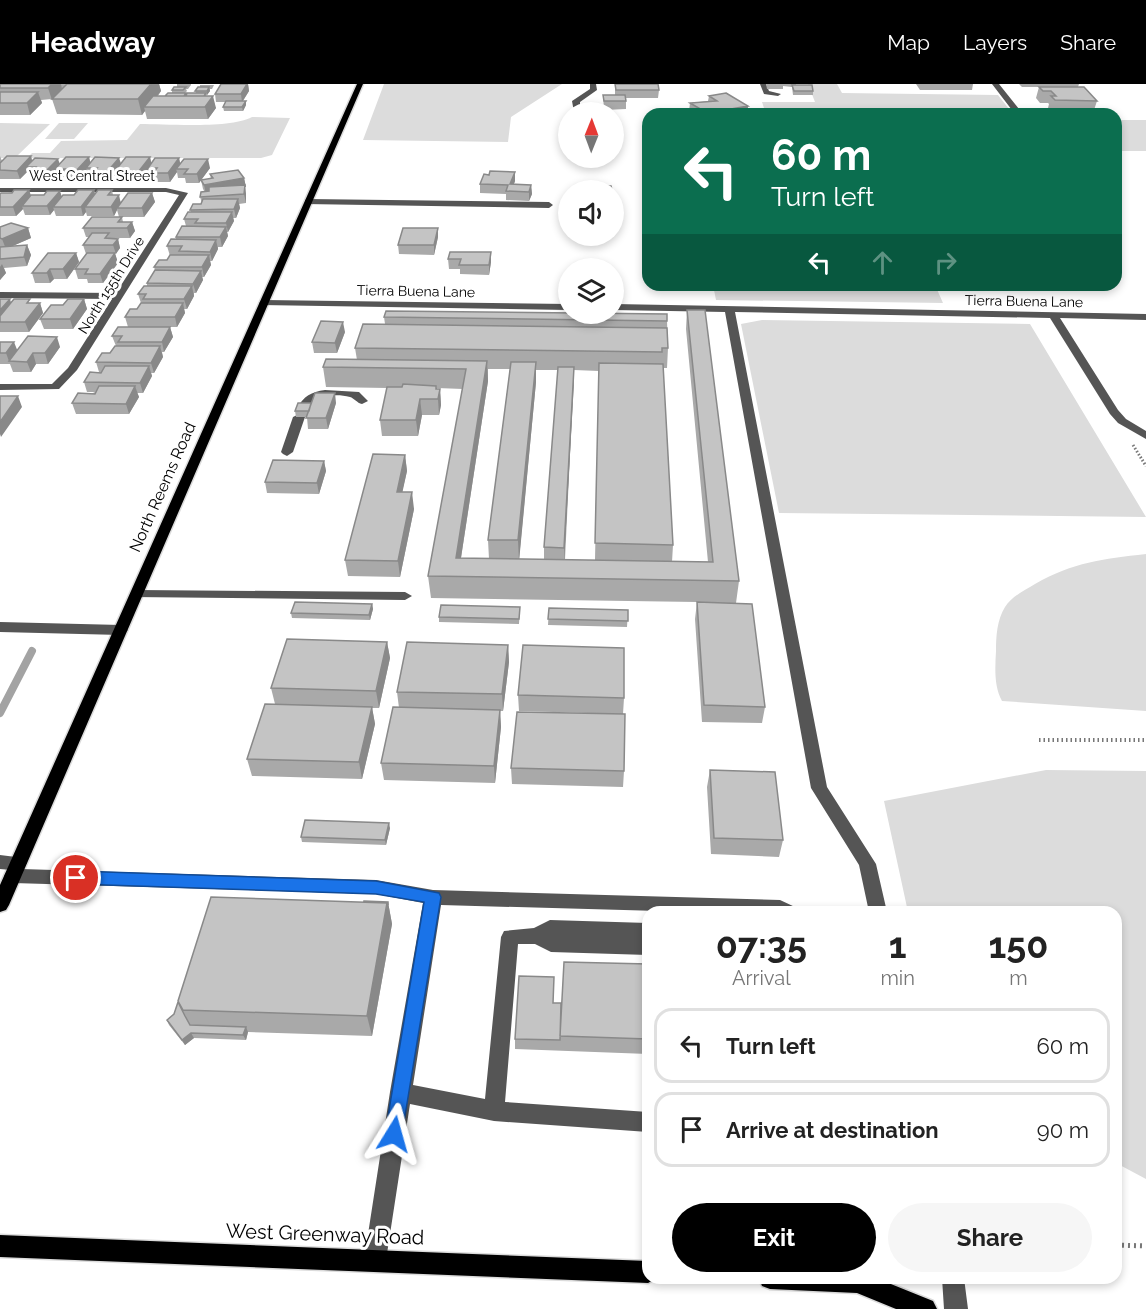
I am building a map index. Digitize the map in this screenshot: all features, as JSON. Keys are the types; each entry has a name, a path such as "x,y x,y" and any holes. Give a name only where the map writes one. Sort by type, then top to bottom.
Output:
{"main road":[{"name":"North Reems Road","path":"0,905 10,867 121,630 360,84"},
{"name":"West Greenway Road","path":"0,1246 642,1272"},
{"path":"862,1284 925,1309"}],"street":[{"path":"576,102 594,90 593,84"},
{"path":"763,84 766,93 778,94"},
{"path":"995,84 1013,108"},
{"name":"West Central Street","path":"0,190 166,190 184,193"},
{"name":"North 155th Drive","path":"0,387 55,387 72,370 184,193"},
{"path":"308,202 549,205"},
{"path":"0,295 120,296"},
{"name":"Tierra Buena Lane","path":"264,303 558,307"},
{"name":"Tierra Buena Lane","path":"624,308 1146,317"},
{"path":"729,309 819,789 867,864 877,906"},
{"path":"1053,315 1114,412 1142,441"},
{"path":"287,452 305,402 314,395 355,394 362,401"},
{"path":"137,594 405,596"},
{"path":"0,627 121,630"},
{"path":"10,867 376,887 433,897 745,906"},
{"path":"375,1260 400,1092 433,897"},
{"path":"494,1111 510,937 537,936 550,928 642,931"},
{"path":"537,936 550,944 642,947"},
{"path":"400,1092 447,1104 494,1111 582,1120 642,1122"},
{"path":"954,1284 956,1309"}],"path":[{"path":"1142,441 1131,442 1146,466"},
{"path":"1039,740 1146,740"},
{"path":"1122,1245 1146,1246"}],"shaded area":[{"path":"384,84 562,84 511,117 508,142 363,140"},
{"path":"808,84 837,84 842,93 998,95 1008,108 764,108 762,102 815,102"},
{"path":"252,117 290,118 272,155 261,158 27,158 32,153 50,153 61,141 127,140 140,124 214,124 242,121"},
{"path":"1122,120 1146,120 1146,151 1122,151"},
{"path":"0,123 50,124 15,158 0,158"},
{"path":"59,123 88,123 74,139 45,139"},
{"path":"714,291 938,291 943,303 716,300"},
{"path":"762,320 1030,324 1146,517 779,513 741,324"},
{"path":"1146,554 1146,711 1002,701 995,664 997,634 1002,612 1011,600 1049,577 1076,566"},
{"path":"1046,770 1146,771 1146,1179 1122,1166 1122,906 907,906 884,801"}],"building":[{"path":"0,84 52,84 48,88 0,88"},
{"path":"67,84 151,84 138,99 52,99"},
{"path":"221,84 247,84 241,94 215,94"},
{"path":"615,84 658,84 659,90 616,90"},
{"path":"792,85 812,85 813,91 794,91"},
{"path":"174,87 186,87 183,90 172,90"},
{"path":"198,87 209,87 207,91 195,91"},
{"path":"1039,87 1084,87 1097,101 1055,100 1051,96 1056,96 1051,91 1043,91"},
{"path":"0,92 38,92 27,103 0,103"},
{"path":"168,93 186,93 184,96 165,96"},
{"path":"187,93 206,93 204,96 186,96"},
{"path":"726,93 748,106 699,108 690,103 717,101 709,96"},
{"path":"603,95 625,95 626,101 604,101"},
{"path":"153,96 213,96 205,107 144,107"},
{"path":"226,101 246,101 242,107 223,107"},
{"path":"7,156 31,156 17,171 0,170 0,163"},
{"path":"66,157 89,157 75,172 62,172 65,169 55,169"},
{"path":"95,157 119,158 107,172 93,172 97,168 86,168"},
{"path":"126,157 150,157 139,171 115,171"},
{"path":"35,158 58,159 45,172 32,172 36,167 26,167"},
{"path":"155,158 179,158 168,173 153,173 157,168 148,168"},
{"path":"184,159 208,159 197,174 184,174 188,169 176,169"},
{"path":"238,170 244,178 204,185 201,180 213,178 210,174"},
{"path":"490,171 515,172 510,184 531,185 529,192 506,191 508,185 480,184 484,174 489,175"},
{"path":"245,185 244,194 200,197 201,192 209,191 209,187"},
{"path":"14,190 29,190 13,207 0,207 0,194 12,193"},
{"path":"78,190 94,190 81,207 53,207 63,195 74,195"},
{"path":"98,190 112,190 108,195 119,195 111,207 85,207"},
{"path":"47,191 60,191 47,206 22,206 31,195 44,195"},
{"path":"128,193 152,193 142,208 117,208"},
{"path":"203,199 238,199 234,209 190,210 193,204 201,204"},
{"path":"188,212 232,212 226,223 195,223 198,219 184,219"},
{"path":"92,217 122,217 118,222 132,222 127,228 83,228"},
{"path":"11,223 28,228 0,238 0,227"},
{"path":"182,226 226,227 220,237 176,237"},
{"path":"403,228 438,228 434,245 398,245"},
{"path":"92,233 109,233 105,238 118,239 113,245 83,245"},
{"path":"171,239 216,240 210,252 179,251 182,246 167,246"},
{"path":"27,245 24,257 0,259 0,247"},
{"path":"450,252 491,252 489,265 459,265 461,259 448,259"},
{"path":"48,253 76,253 63,269 50,269 47,273 32,273"},
{"path":"87,253 115,253 100,274 85,274 88,269 75,269"},
{"path":"170,255 209,255 202,267 154,267 159,260 167,260"},
{"path":"155,270 201,271 193,284 147,283"},
{"path":"144,286 192,286 184,299 143,299 146,294 138,294"},
{"path":"0,299 10,299 0,310"},
{"path":"14,299 30,299 27,303 40,303 25,322 0,322 0,316"},
{"path":"68,299 84,299 70,319 40,319 51,305 63,305"},
{"path":"141,303 183,303 175,317 125,317 130,309 137,309"},
{"path":"687,310 705,310 739,581 428,576 466,369 323,367 326,359 487,361 456,558 713,562"},
{"path":"386,311 558,313 558,319 384,317"},
{"path":"624,314 667,314 667,321 624,320"},
{"path":"321,321 343,322 335,343 312,342"},
{"path":"363,324 667,328 668,348 662,348 662,352 355,348"},
{"path":"118,327 170,327 162,342 118,342 122,336 112,336"},
{"path":"28,336 57,337 45,353 33,353 27,362 9,361"},
{"path":"0,342 14,342 6,353 0,353"},
{"path":"115,346 160,346 151,363 96,362 102,353 110,353"},
{"path":"511,362 536,362 518,540 488,540"},
{"path":"599,363 663,364 673,545 595,543"},
{"path":"105,366 149,366 140,383 84,382 90,372 101,373"},
{"path":"558,367 574,367 564,548 544,547"},
{"path":"403,384 436,386 436,389 440,389 438,399 420,399 416,420 380,420 387,387 402,387"},
{"path":"99,386 135,386 126,404 72,403 78,393 95,394"},
{"path":"315,393 335,393 326,418 306,418"},
{"path":"0,396 18,396 0,422"},
{"path":"298,403 311,403 309,411 295,411"},
{"path":"373,454 405,455 397,492 412,492 398,561 345,560"},
{"path":"273,460 324,461 317,483 265,482"},
{"path":"295,602 372,604 369,615 291,613"},
{"path":"697,602 752,604 765,707 704,705"},
{"path":"441,605 520,607 519,619 439,617"},
{"path":"549,608 628,610 628,621 548,619"},
{"path":"287,639 387,642 376,691 271,688"},
{"path":"407,642 508,645 502,694 397,692"},
{"path":"523,645 624,648 624,698 518,695"},
{"path":"265,704 372,707 359,762 247,759"},
{"path":"393,707 500,710 494,766 381,763"},
{"path":"517,712 625,714 624,771 511,768"},
{"path":"710,770 775,772 783,840 714,838"},
{"path":"305,820 389,823 385,840 301,837"},
{"path":"211,897 387,903 367,1016 183,1010 178,1001"},
{"path":"364,901 388,902 388,905 387,903"},
{"path":"564,962 642,964 642,1039 560,1036"},
{"path":"519,976 554,977 553,1003 561,1003 560,1040 515,1039"},
{"path":"178,1002 190,1025 246,1027 243,1035 191,1033 182,1040 167,1020 174,1014"}],"waterway":[{"path":"0,713 32,651"}],"route":[{"path":"76,878 376,887 433,897 394,1134"}]}
